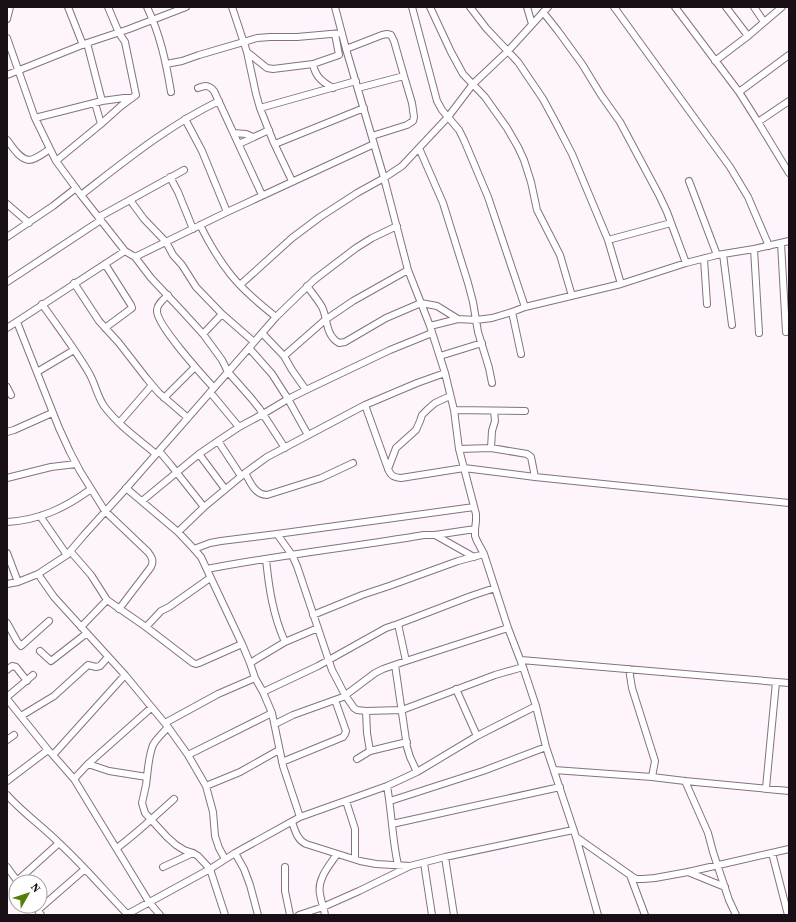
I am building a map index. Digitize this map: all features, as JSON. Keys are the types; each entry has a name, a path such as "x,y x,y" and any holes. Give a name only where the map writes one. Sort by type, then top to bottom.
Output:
{"street":[{"path":"68,7 85,44 102,101"},
{"path":"56,161 135,96 136,93 125,42 119,33 108,7"},
{"path":"147,7 154,20 166,64 171,92"},
{"path":"7,75 85,44 119,33 186,7"},
{"path":"232,7 247,52 260,108 292,181"},
{"path":"335,7 384,178 408,270 430,326 445,373 454,410 459,449 476,514 475,529 477,542 484,554 508,628 521,660 536,706 546,747 576,837 598,915"},
{"path":"412,7 437,101 442,110 459,130 464,140 488,197 525,307"},
{"path":"430,7 463,74 495,110 518,147 531,182 538,210 560,255 572,296"},
{"path":"470,7 486,28 518,62 543,99 572,154 608,240 621,284"},
{"path":"527,7 532,24"},
{"path":"240,285 292,238 337,206 402,166 448,117 473,84 508,51 548,7"},
{"path":"614,7 730,167 748,197 768,246"},
{"path":"674,7 739,92 789,173"},
{"path":"726,7 748,36"},
{"path":"754,7 764,22"},
{"path":"715,61 748,36 782,7"},
{"path":"7,19 9,10"},
{"path":"543,12 558,30 582,64 620,122 656,189 671,222 686,263"},
{"path":"125,42 129,29"},
{"path":"166,64 182,61 257,38 297,37 342,33"},
{"path":"247,52 267,68 273,69 313,64 339,55 335,34"},
{"path":"346,48 387,34 390,35 394,41 412,103 414,119 410,124 372,136"},
{"path":"7,38 36,118 56,161 125,251 135,257 151,278 203,334 222,360 228,372 264,414 285,448"},
{"path":"739,92 789,55"},
{"path":"313,64 317,75 326,84 333,88"},
{"path":"358,88 404,76"},
{"path":"260,108 356,81"},
{"path":"198,88 205,85 214,91 262,195"},
{"path":"36,118 102,101 132,98"},
{"path":"81,195 125,160 185,119 219,101"},
{"path":"758,122 789,101"},
{"path":"95,103 101,124"},
{"path":"275,144 364,108"},
{"path":"185,119 202,151 227,212"},
{"path":"239,144 269,130"},
{"path":"234,133 246,134 253,137"},
{"path":"7,140 21,156 29,160 50,150"},
{"path":"135,257 262,195 374,144"},
{"path":"419,148 443,203 468,283 478,332 492,383"},
{"path":"7,282 100,218 184,170"},
{"path":"170,178 178,192 193,229"},
{"path":"689,181 720,255 732,324"},
{"path":"7,237 53,206 76,188"},
{"path":"130,200 144,219 166,242 173,255 182,265 196,287 222,314 254,342"},
{"path":"7,204 29,223"},
{"path":"608,240 671,222"},
{"path":"200,225 216,254 232,276 258,303 276,318"},
{"path":"7,584 18,582 38,574 69,554 84,534 254,342 307,286 356,248 372,238 397,226"},
{"path":"430,326 458,319 476,320 492,318 525,307 621,284 686,263 789,241"},
{"path":"781,243 786,332"},
{"path":"754,249 759,333"},
{"path":"7,328 125,251"},
{"path":"704,259 707,304"},
{"path":"104,328 132,308 105,264"},
{"path":"284,356 326,320 353,301 408,270"},
{"path":"74,283 104,328 119,343 152,385 164,398 188,418"},
{"path":"307,286 321,306 330,332 335,340 341,343 386,318 421,303 437,306 458,319"},
{"path":"168,295 158,305 157,316 229,415 240,427"},
{"path":"42,304 89,374 100,400 108,411 119,423 157,452 177,472 204,507"},
{"path":"512,312 521,354"},
{"path":"203,334 222,314"},
{"path":"17,322 52,412 76,464 105,511 152,557 153,561 151,567 119,609"},
{"path":"262,333 284,356 306,390"},
{"path":"142,501 199,454 240,427 288,399 390,350 432,333"},
{"path":"440,356 482,343"},
{"path":"249,348 272,374 308,435"},
{"path":"37,372 74,350"},
{"path":"164,398 195,367"},
{"path":"178,532 204,507 243,474 267,457 366,405 445,373"},
{"path":"119,423 152,385"},
{"path":"7,387 11,395"},
{"path":"388,469 396,448 416,430 422,415 435,403 450,396"},
{"path":"366,405 388,469 390,474 394,477 401,478 464,468 535,477 789,503"},
{"path":"454,410 525,411"},
{"path":"491,448 492,431 495,422 494,411"},
{"path":"7,432 52,412"},
{"path":"218,441 253,488 263,495 321,478 353,463"},
{"path":"459,449 491,448 529,455 535,477"},
{"path":"199,454 225,490"},
{"path":"7,478 51,467 76,464"},
{"path":"126,488 178,532 201,557 242,644 255,678 272,712 282,762 300,817"},
{"path":"7,522 24,520 54,511 69,504 91,489"},
{"path":"194,549 216,542 474,506"},
{"path":"40,516 69,554 91,575 107,600 196,664 242,644"},
{"path":"207,569 424,535 435,535 475,529"},
{"path":"277,534 292,555 297,566 332,670 345,695 354,708 360,711 402,710 456,689 523,667"},
{"path":"435,535 474,557"},
{"path":"7,553 18,582"},
{"path":"313,615 362,595 458,561 484,554"},
{"path":"266,559 270,597 273,610 286,642"},
{"path":"38,574 54,597 167,725 188,755 206,786 213,812 215,836 225,859"},
{"path":"146,627 161,611 210,578"},
{"path":"263,692 329,661 377,632 495,588"},
{"path":"81,627 107,600"},
{"path":"7,623 21,646 49,621"},
{"path":"398,624 406,661"},
{"path":"250,663 286,642 318,628"},
{"path":"275,724 297,713 345,695 375,673 406,661 508,628"},
{"path":"40,651 51,661 87,633"},
{"path":"21,716 54,696 88,665 96,667 100,666 108,657"},
{"path":"521,660 789,683"},
{"path":"395,665 406,742 410,757 417,772"},
{"path":"7,670 12,666 16,667 26,681"},
{"path":"629,669 632,688 655,760 652,777"},
{"path":"33,675 7,698 74,779 149,902 160,915"},
{"path":"7,781 51,753 124,675"},
{"path":"225,915 210,869 202,859 176,845 167,837 150,820 143,810 142,803 151,753 154,744 167,725 218,694 255,678"},
{"path":"766,788 776,682"},
{"path":"456,689 477,736"},
{"path":"282,762 345,734 346,731 335,700"},
{"path":"7,795 85,869 126,915 300,817 387,786 417,772 477,736 536,706"},
{"path":"74,779 88,764 151,708"},
{"path":"366,711 367,734 370,751"},
{"path":"188,755 272,712"},
{"path":"7,740 14,735"},
{"path":"357,759 370,751 406,742"},
{"path":"390,801 483,771 546,747"},
{"path":"206,786 240,772 279,750"},
{"path":"88,764 108,771 147,777"},
{"path":"554,770 652,777 789,791"},
{"path":"685,781 708,833 717,865 736,915"},
{"path":"387,786 398,865"},
{"path":"392,824 560,787"},
{"path":"117,848 134,835 174,799"},
{"path":"346,801 355,829 354,859"},
{"path":"292,822 299,838 303,843 354,859 376,864 410,866"},
{"path":"299,915 323,907 360,891 410,866 573,830"},
{"path":"576,837 630,875 643,879 688,872 789,849"},
{"path":"25,874 59,843"},
{"path":"163,867 193,853"},
{"path":"235,853 246,874 258,915"},
{"path":"772,853 788,915"},
{"path":"325,915 319,893 319,885 337,854"},
{"path":"446,857 454,915"},
{"path":"424,863 432,915"},
{"path":"285,867 285,891 290,915"},
{"path":"48,901 85,869"},
{"path":"688,872 725,887"},
{"path":"630,875 645,915"}]}
